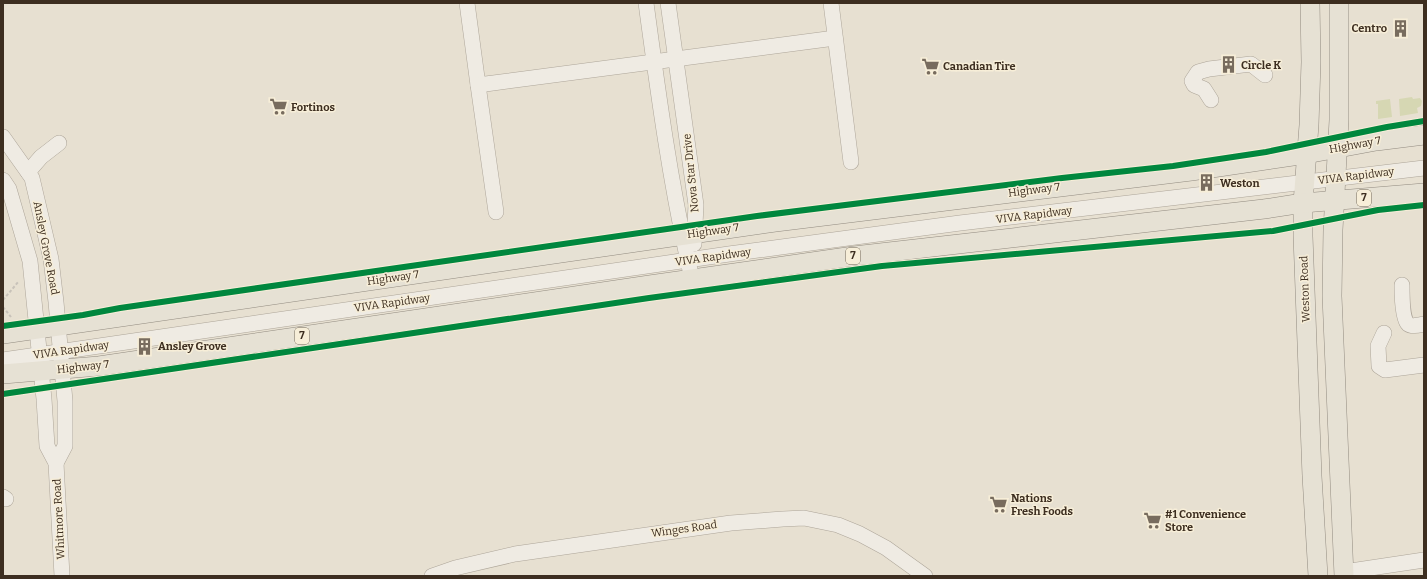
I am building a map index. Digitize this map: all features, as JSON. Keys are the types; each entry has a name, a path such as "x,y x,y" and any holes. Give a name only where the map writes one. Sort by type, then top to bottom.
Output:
{"main road":[{"name":"Weston Road","path":"1310,3 1311,70 1309,125 1303,203 1303,243 1318,576"},
{"path":"1339,3 1338,148 1333,230 1332,296 1344,574"},
{"name":"Highway 7","path":"7,325 37,329 688,234 854,211 1191,171 1306,154 1376,141 1424,135"},
{"name":"Highway 7","path":"3,374 41,362 62,360 114,364 854,256 1241,212 1303,203 1424,193"}],"street":[{"path":"467,3 496,212"},
{"name":"Nova Star Drive","path":"646,3 660,110 668,148 676,208 688,234"},
{"name":"Nova Star Drive","path":"668,3 677,59 696,205 688,234 692,279"},
{"path":"831,3 851,162"},
{"path":"478,85 835,38"},
{"path":"1211,100 1204,89 1194,85 1192,81 1198,72 1209,69 1251,64 1265,75"},
{"name":"Ansley Grove Road","path":"3,137 32,178 51,259 62,360"},
{"path":"28,172 41,157 59,143"},
{"name":"VIVA Rapidway","path":"62,360 690,260 960,223 1424,168"},
{"name":"Ansley Grove Road","path":"3,180 9,188 30,262 37,329"},
{"path":"1402,285 1404,319 1408,324 1424,324"},
{"name":"Whitmore Road","path":"37,329 47,446 56,463 62,576"},
{"path":"1384,333 1378,346 1379,366 1386,370 1424,365"},
{"name":"VIVA Rapidway","path":"3,360 41,362"},
{"name":"Whitmore Road","path":"56,463 65,446 65,402 62,360"},
{"name":"Winges Road","path":"432,576 455,568 515,554 732,523 783,518 804,518 838,525 860,534 886,548 925,576"},
{"path":"1344,574 1424,560"}],"path":[{"path":"3,300 19,282"},
{"path":"3,307 7,325"}],"green space":[{"path":"1412,97 1413,99 1420,98 1422,101 1421,106 1417,108 1418,113 1400,116 1399,99"},
{"path":"1390,99 1392,117 1378,119 1378,104 1376,104 1376,101"}],"cycle path":[{"path":"3,326 757,216 1062,178 1173,166 1266,152 1387,127 1424,121"},
{"path":"3,394 649,298 882,266 1273,231 1378,210 1424,205"}],"place":[{"name":"Centro","path":"1400,28"},
{"name":"Circle K","path":"1228,65"},
{"name":"Canadian Tire","path":"930,66"},
{"name":"Fortinos","path":"278,107"},
{"name":"Weston","path":"1207,183"},
{"name":"Ansley Grove","path":"145,346"},
{"name":"Nations Fresh Foods","path":"998,504"},
{"name":"#1 Convenience Store","path":"1152,520"}]}
